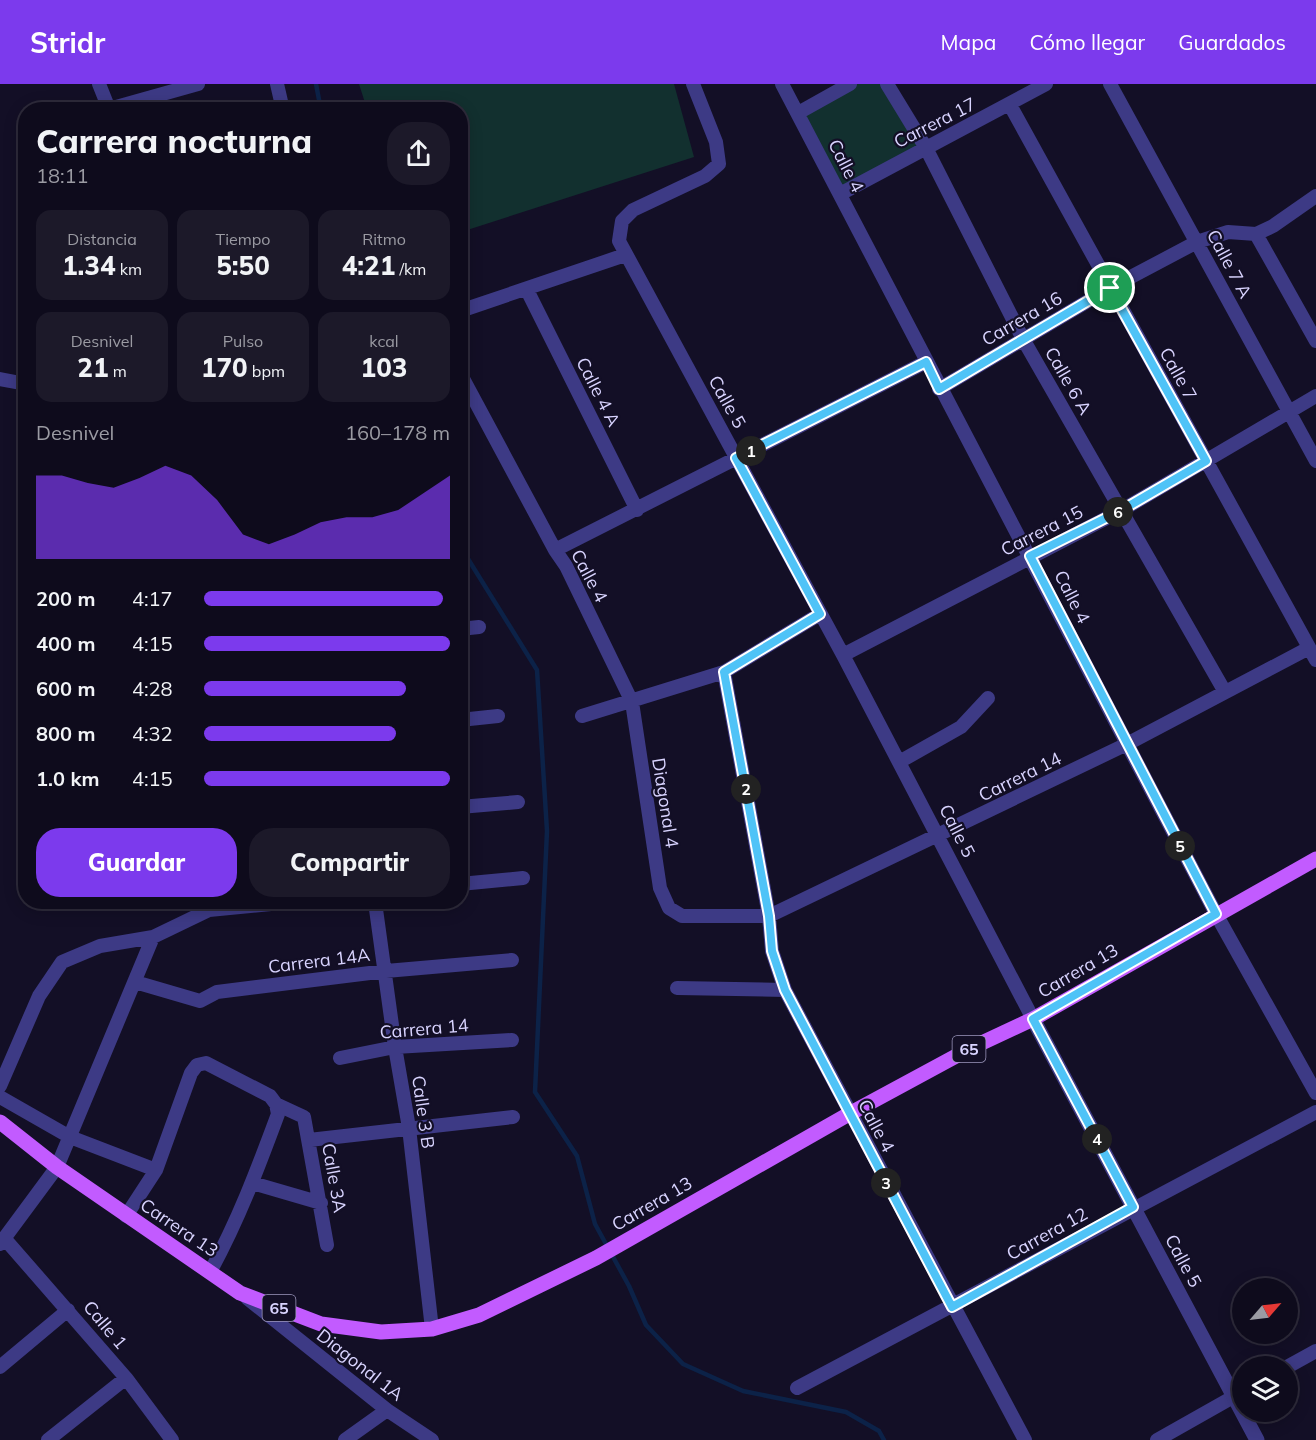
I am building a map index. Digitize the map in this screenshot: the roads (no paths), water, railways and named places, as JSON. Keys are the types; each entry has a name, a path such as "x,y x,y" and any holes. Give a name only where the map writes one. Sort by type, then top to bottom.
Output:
{"main road":[{"name":"Carrera 13","path":"0,1122 57,1167 240,1293 321,1324 381,1332 432,1329 479,1315 596,1258 849,1114 971,1048 1033,1019 1316,859"}],"street":[{"path":"99,84 106,102"},
{"path":"277,84 281,102"},
{"name":"Calle 5","path":"693,84 716,142 719,164 705,176 633,210 622,221 619,241 843,655 1133,1207 1232,1386"},
{"name":"Calle 4","path":"782,84 939,389 1030,556 1216,914 1316,1093"},
{"path":"798,113 850,84"},
{"name":"Calle 6 A","path":"887,84 926,148 1023,339 1225,692"},
{"name":"Carrera 17","path":"840,194 1046,84"},
{"name":"Calle 7 A","path":"1110,84 1316,461"},
{"path":"134,102 190,86"},
{"name":"Calle 7","path":"1010,105 1312,654"},
{"path":"1316,196 1274,226 1256,234 1316,341"},
{"name":"Carrera 16","path":"939,389 1110,288 1197,242 1228,232 1256,234"},
{"path":"468,308 625,255"},
{"name":"Calle 4 A","path":"527,290 637,510"},
{"path":"555,550 926,362"},
{"path":"0,380 18,383"},
{"name":"Calle 4","path":"468,388 555,550 566,566 632,702"},
{"name":"Carrera 15","path":"843,655 1122,510 1316,396"},
{"path":"582,717 724,672 820,614"},
{"path":"468,628 478,627"},
{"name":"Carrera 14","path":"669,908 682,916 769,916 938,837 1127,744 1225,692 1312,654"},
{"name":"Calle 4","path":"724,672 769,916 772,951 785,990 849,1114 1025,1440"},
{"path":"899,762 961,727 988,698"},
{"name":"Diagonal 4","path":"632,702 660,888 669,908"},
{"path":"468,719 498,716"},
{"path":"468,806 518,802"},
{"path":"468,883 524,878"},
{"path":"0,1086 39,996 62,962 100,946 153,937 209,910 219,909"},
{"name":"Calle 3 B","path":"376,909 395,1047 409,1128 432,1329"},
{"path":"2,1242 57,1167 153,937"},
{"name":"Carrera 14A","path":"135,982 200,1001 218,992 386,971 513,960"},
{"path":"677,988 785,990"},
{"name":"Carrera 14","path":"340,1058 395,1047 513,1040"},
{"path":"126,1216 156,1170 191,1073 197,1065 206,1063 270,1096 276,1104 278,1114 232,1232 210,1272"},
{"path":"0,1097 70,1137 156,1170"},
{"name":"Calle 3A","path":"276,1104 304,1117 327,1245"},
{"name":"Carrera 12","path":"797,1388 952,1307 1133,1207 1316,1112"},
{"path":"309,1140 513,1117"},
{"path":"252,1183 321,1203"},
{"name":"Calle 1","path":"2,1242 69,1310 126,1378 172,1440"},
{"name":"Diagonal 1A","path":"240,1293 387,1410 432,1440"},
{"path":"0,1367 69,1310"},
{"path":"1298,1361 1316,1351"},
{"path":"48,1440 126,1378"},
{"path":"1157,1440 1232,1398"},
{"path":"345,1440 387,1410"},
{"name":"Calle 5","path":"1249,1422 1257,1440"}],"waterway":[{"path":"316,84 319,102"},
{"path":"468,559 537,670 547,831 535,1092 577,1156 595,1224 629,1286 646,1325 683,1364 743,1391 846,1412 879,1431 884,1440"}]}
